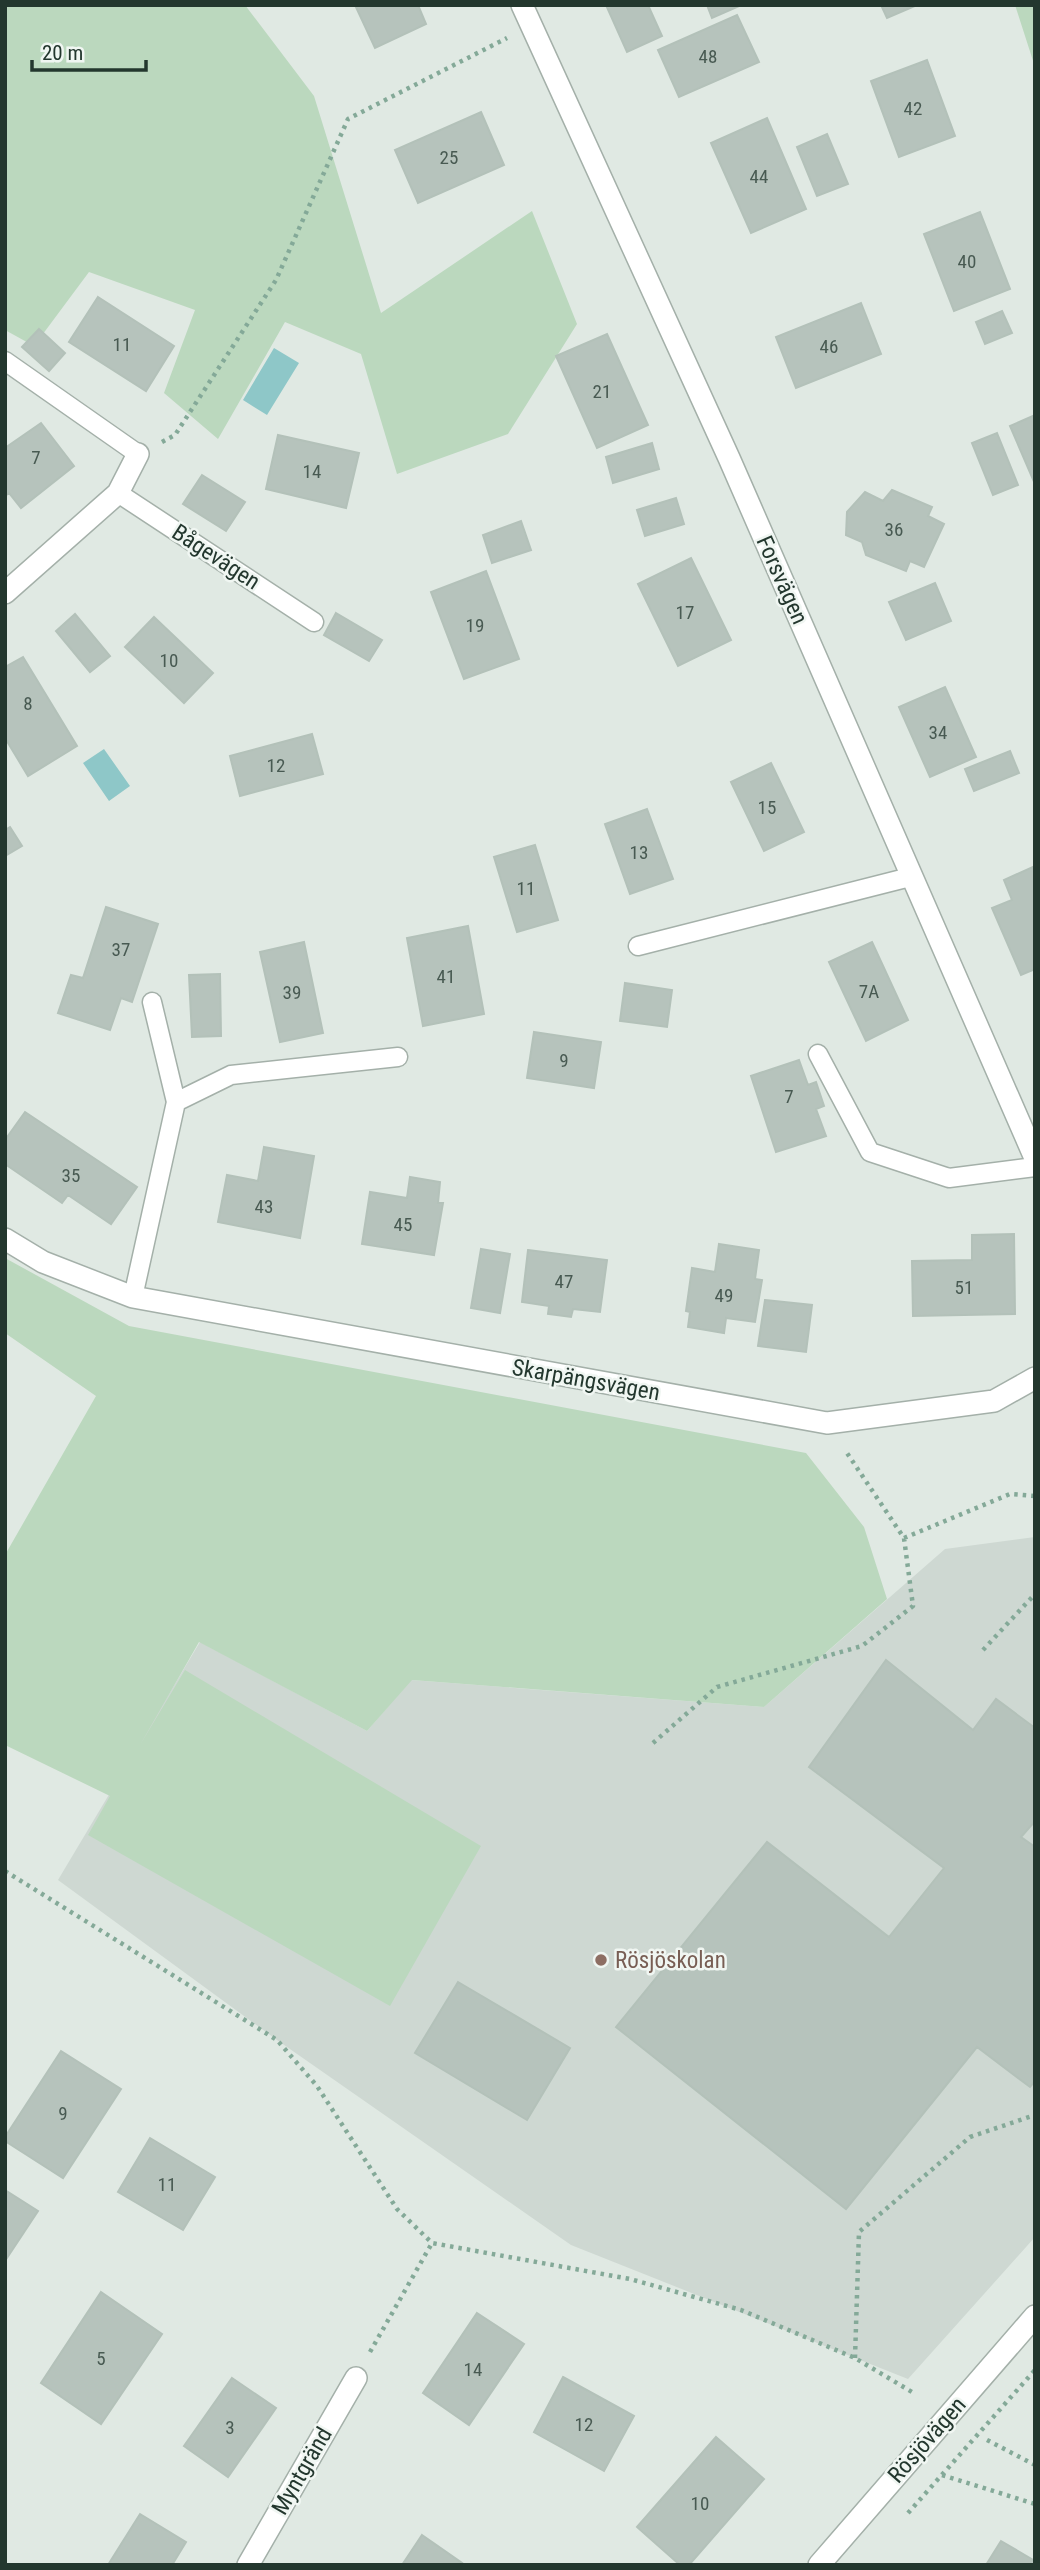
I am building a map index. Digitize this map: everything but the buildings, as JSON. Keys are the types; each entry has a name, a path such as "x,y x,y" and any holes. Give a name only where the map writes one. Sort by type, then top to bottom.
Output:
{"street":[{"name":"Forsvägen","path":"522,5 729,458 1035,1158"},
{"path":"5,593 118,493 138,454"},
{"name":"Skarpängsvägen","path":"5,1239 43,1262 133,1297 827,1423 994,1401 1035,1378"},
{"name":"Rösjövägen","path":"819,2565 1035,2316"},
{"name":"Myntgränd","path":"248,2565 356,2378"}],"lane":[{"path":"5,360 138,454"},
{"name":"Bågevägen","path":"118,493 314,622"},
{"path":"638,946 910,877"},
{"path":"133,1297 176,1102 152,1002"},
{"path":"818,1054 870,1152 948,1178 1035,1167"},
{"path":"176,1102 231,1074 398,1057"}],"path":[{"path":"138,454 175,435 275,279 348,119 530,26"},
{"path":"653,1743 717,1686 862,1646 913,1606 904,1538 827,1423"},
{"path":"904,1538 1010,1494 1035,1496"},
{"path":"983,1650 1035,1594"},
{"path":"5,1871 277,2040 317,2086 397,2209 432,2243 630,2279 741,2310 855,2358 912,2392"},
{"path":"855,2358 859,2232 970,2137 1035,2115"},
{"path":"356,2378 432,2243"},
{"path":"906,2515 1035,2370"},
{"path":"987,2440 1035,2465"},
{"path":"942,2475 1035,2504"}],"shaded area":[{"name":"Rösjöskolan","path":"1035,1537 1035,2237 908,2379 571,2245 277,2040 58,1880 200,1642 367,1731 411,1680 764,1707 945,1549"}],"green space":[{"path":"5,5 245,5 314,96 381,313 532,211 577,324 508,434 397,474 361,354 285,322 218,439 164,393 195,310 89,272 34,346 5,330"},
{"path":"1015,5 1035,5 1035,67"},
{"path":"5,1258 129,1326 806,1453 864,1527 887,1599 764,1707 412,1680 367,1731 199,1642 140,1745 185,1670 481,1846 390,2006 88,1835 110,1796 5,1745 5,1555 96,1396 5,1333"}],"water":[{"path":"274,348 299,363 267,415 243,400"},
{"path":"104,749 130,786 109,801 83,763"}],"place":[{"name":"Rösjöskolan","path":"601,1960"}]}
